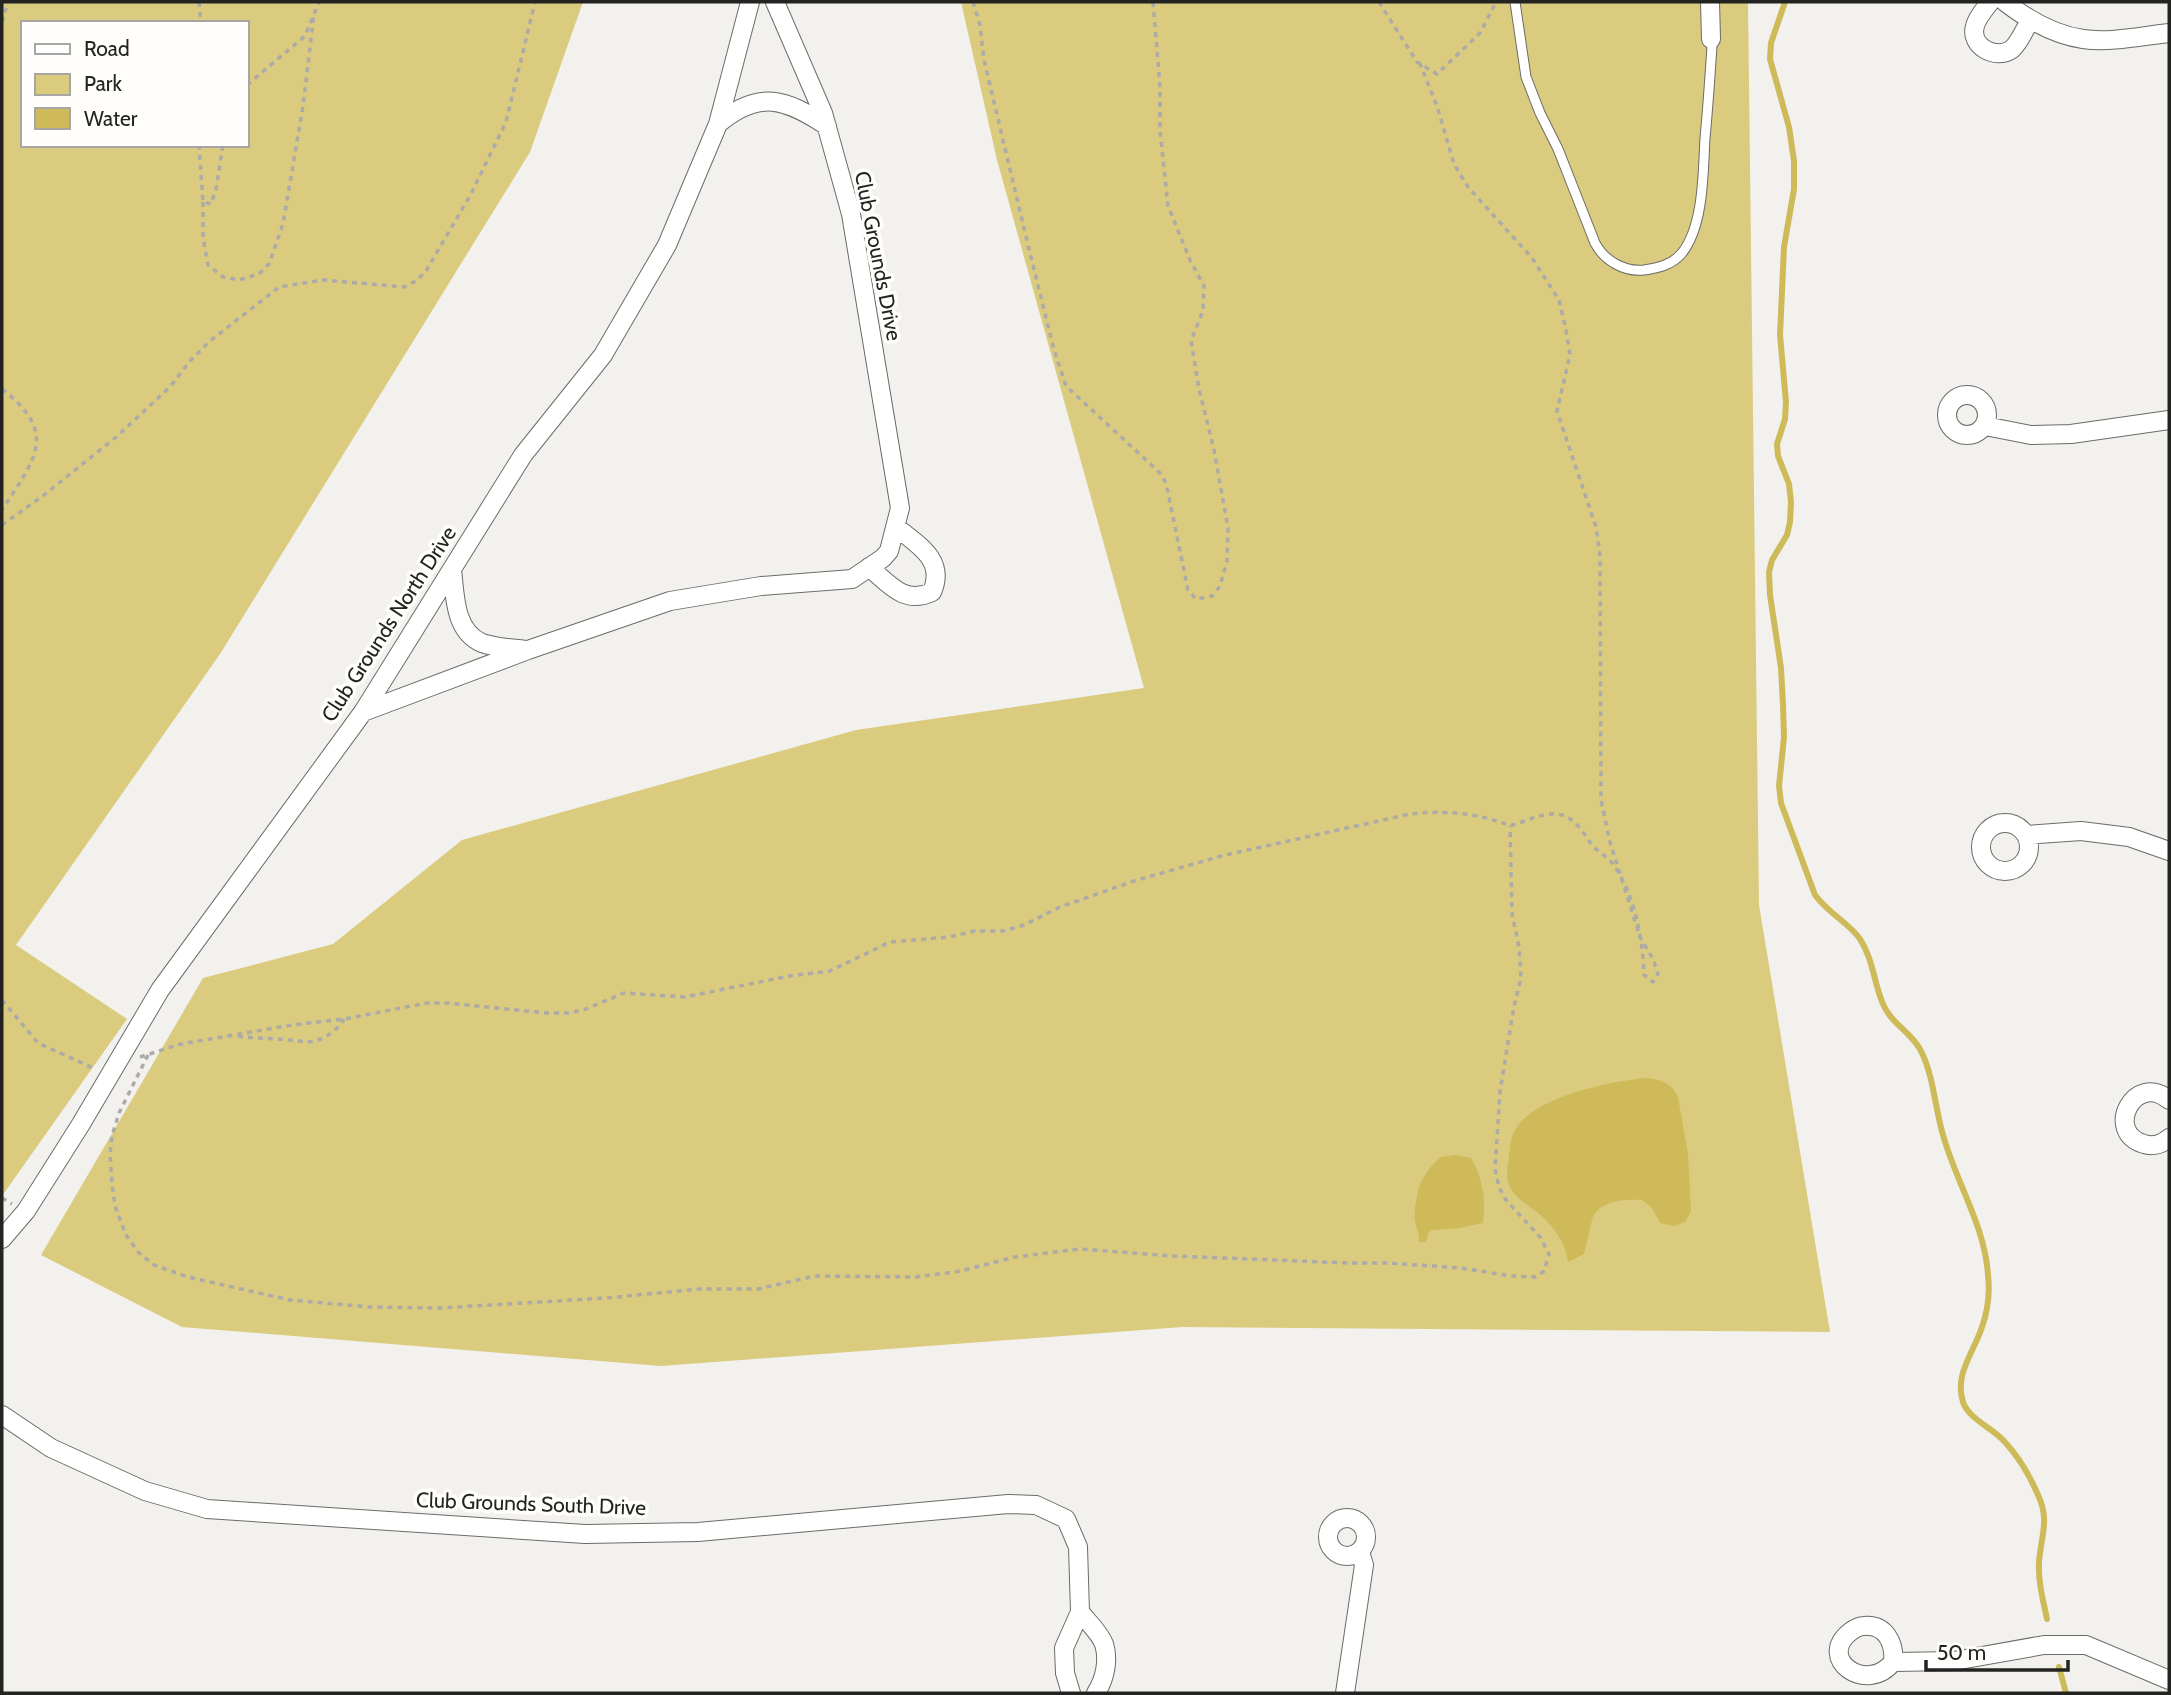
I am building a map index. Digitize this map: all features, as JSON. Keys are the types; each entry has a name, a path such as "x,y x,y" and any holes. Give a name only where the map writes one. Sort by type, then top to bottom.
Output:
{"street":[{"name":"Club Grounds North Drive","path":"2,1239 26,1211 160,990 363,712 523,455 603,355 667,245 718,124 750,2"},
{"name":"Club Grounds Drive","path":"363,712 528,650 670,601 761,586 852,579 889,551 900,508 851,214 824,113 775,2"},
{"path":"1710,2 1711,39"},
{"path":"1990,2 1979,18 1974,32 1986,51 1998,54 2011,49 2030,20"},
{"path":"2005,2 2030,20 2082,39 2169,33"},
{"path":"718,124 734,110 769,101 785,103 827,126"},
{"path":"1985,425 2031,435 2071,435 2169,420"},
{"path":"869,567 903,595 920,597 932,592 936,584 937,570 927,553 896,527"},
{"path":"452,569 457,612 468,633 480,642 492,646 528,650"},
{"path":"2026,835 2081,831 2129,837 2169,851"},
{"path":"2169,1100 2154,1093 2144,1093 2128,1106 2125,1115 2125,1126 2138,1142 2158,1144 2169,1138"},
{"name":"Club Grounds South Drive","path":"2,1415 51,1448 145,1491 207,1509 584,1534 698,1532 1008,1504 1036,1505 1066,1519 1078,1547 1080,1612 1065,1648 1065,1673 1071,1693"},
{"path":"1345,1693 1364,1565 1360,1552"},
{"path":"1080,1612 1104,1643 1106,1667 1096,1693"},
{"path":"1893,1662 1954,1661 2044,1645 2086,1645 2118,1656 2169,1680"}],"lane":[{"path":"1515,2 1526,77 1595,243 1600,252 1615,265 1636,271 1655,269 1672,262 1683,251 1691,237 1701,196 1711,39"}],"path":[{"path":"2,22 8,2"},
{"path":"199,2 201,21"},
{"path":"248,84 305,36 319,2"},
{"path":"2,525 115,438 170,387 210,341 279,287 323,280 404,288 426,271 471,194 506,122 536,2"},
{"path":"974,2 984,60 1028,245 1054,350 1066,386 1160,473 1166,484 1188,590 1196,599 1204,599 1212,596 1220,586 1227,561 1228,528 1191,341 1203,311 1204,285 1190,260 1168,205 1160,130 1160,86 1153,2"},
{"path":"1379,2 1416,62 1437,74 1480,33 1496,2"},
{"path":"200,147 202,239 208,265 223,277 239,280 259,275 269,264 283,224 303,106 314,14"},
{"path":"1420,64 1437,106 1454,164 1468,187 1526,251 1559,300 1570,355 1557,411 1596,527 1600,556 1601,800 1610,842 1639,925 1640,937 1644,975 1654,982 1658,974 1640,937"},
{"path":"203,202 211,204 223,147"},
{"path":"2,390 23,407 33,422 37,442 32,464 2,510"},
{"path":"136,1058 181,1044 344,1019 427,1003 569,1013 624,993 685,997 789,976 830,971 890,942 949,937 975,931 1003,931 1024,925 1060,907 1221,856 1410,814 1462,814 1494,820 1510,827 1543,814 1561,815 1571,819 1602,856 1614,864 1624,884"},
{"path":"149,1054 119,1113 112,1136 110,1155 113,1195 126,1235 139,1254 154,1265 188,1277 290,1300 371,1307 440,1308 606,1298 700,1289 758,1289 815,1276 902,1277 939,1274 1015,1257 1080,1249 1200,1257 1388,1263 1536,1277 1544,1271 1549,1254 1541,1237 1506,1200 1499,1187 1495,1169 1500,1092 1521,978 1519,947 1512,914 1510,827"},
{"path":"2,1000 38,1043 96,1069 109,1078"},
{"path":"236,1035 255,1039 317,1041 336,1029 344,1019"}],"green space":[{"path":"2,2 583,2 530,152 220,654 16,945 127,1019 2,1196"},
{"path":"961,2 1748,2 1759,905 1830,1332 1182,1327 661,1366 182,1327 41,1255 203,978 333,944 462,840 856,730 1144,688 997,160"}],"water":[{"path":"1647,1078 1666,1083 1678,1097 1688,1154 1691,1211 1685,1222 1674,1226 1660,1223 1652,1208 1642,1200 1622,1200 1608,1204 1593,1216 1584,1254 1568,1262 1553,1228 1510,1187 1507,1172 1513,1134 1522,1121 1535,1110 1552,1101 1593,1087"},
{"path":"1456,1155 1471,1158 1481,1181 1484,1197 1483,1223 1432,1230 1428,1233 1426,1242 1419,1242 1415,1213 1421,1183 1440,1157"}],"waterway":[{"path":"1785,2 1771,43 1770,59 1789,127 1794,161 1794,189 1784,247 1780,335 1785,419 1777,444 1778,456 1789,484 1790,522 1787,535 1772,560 1769,572 1783,705 1784,737 1779,786 1781,803 1815,895 1860,939 1887,1011 1918,1046 1926,1063 1943,1135 1982,1239 1988,1275 1986,1314 1961,1382 1963,1402 1970,1413 1999,1436 2014,1453 2042,1504 2044,1528 2039,1569 2047,1619"},
{"path":"2059,1667 2066,1693"}]}
